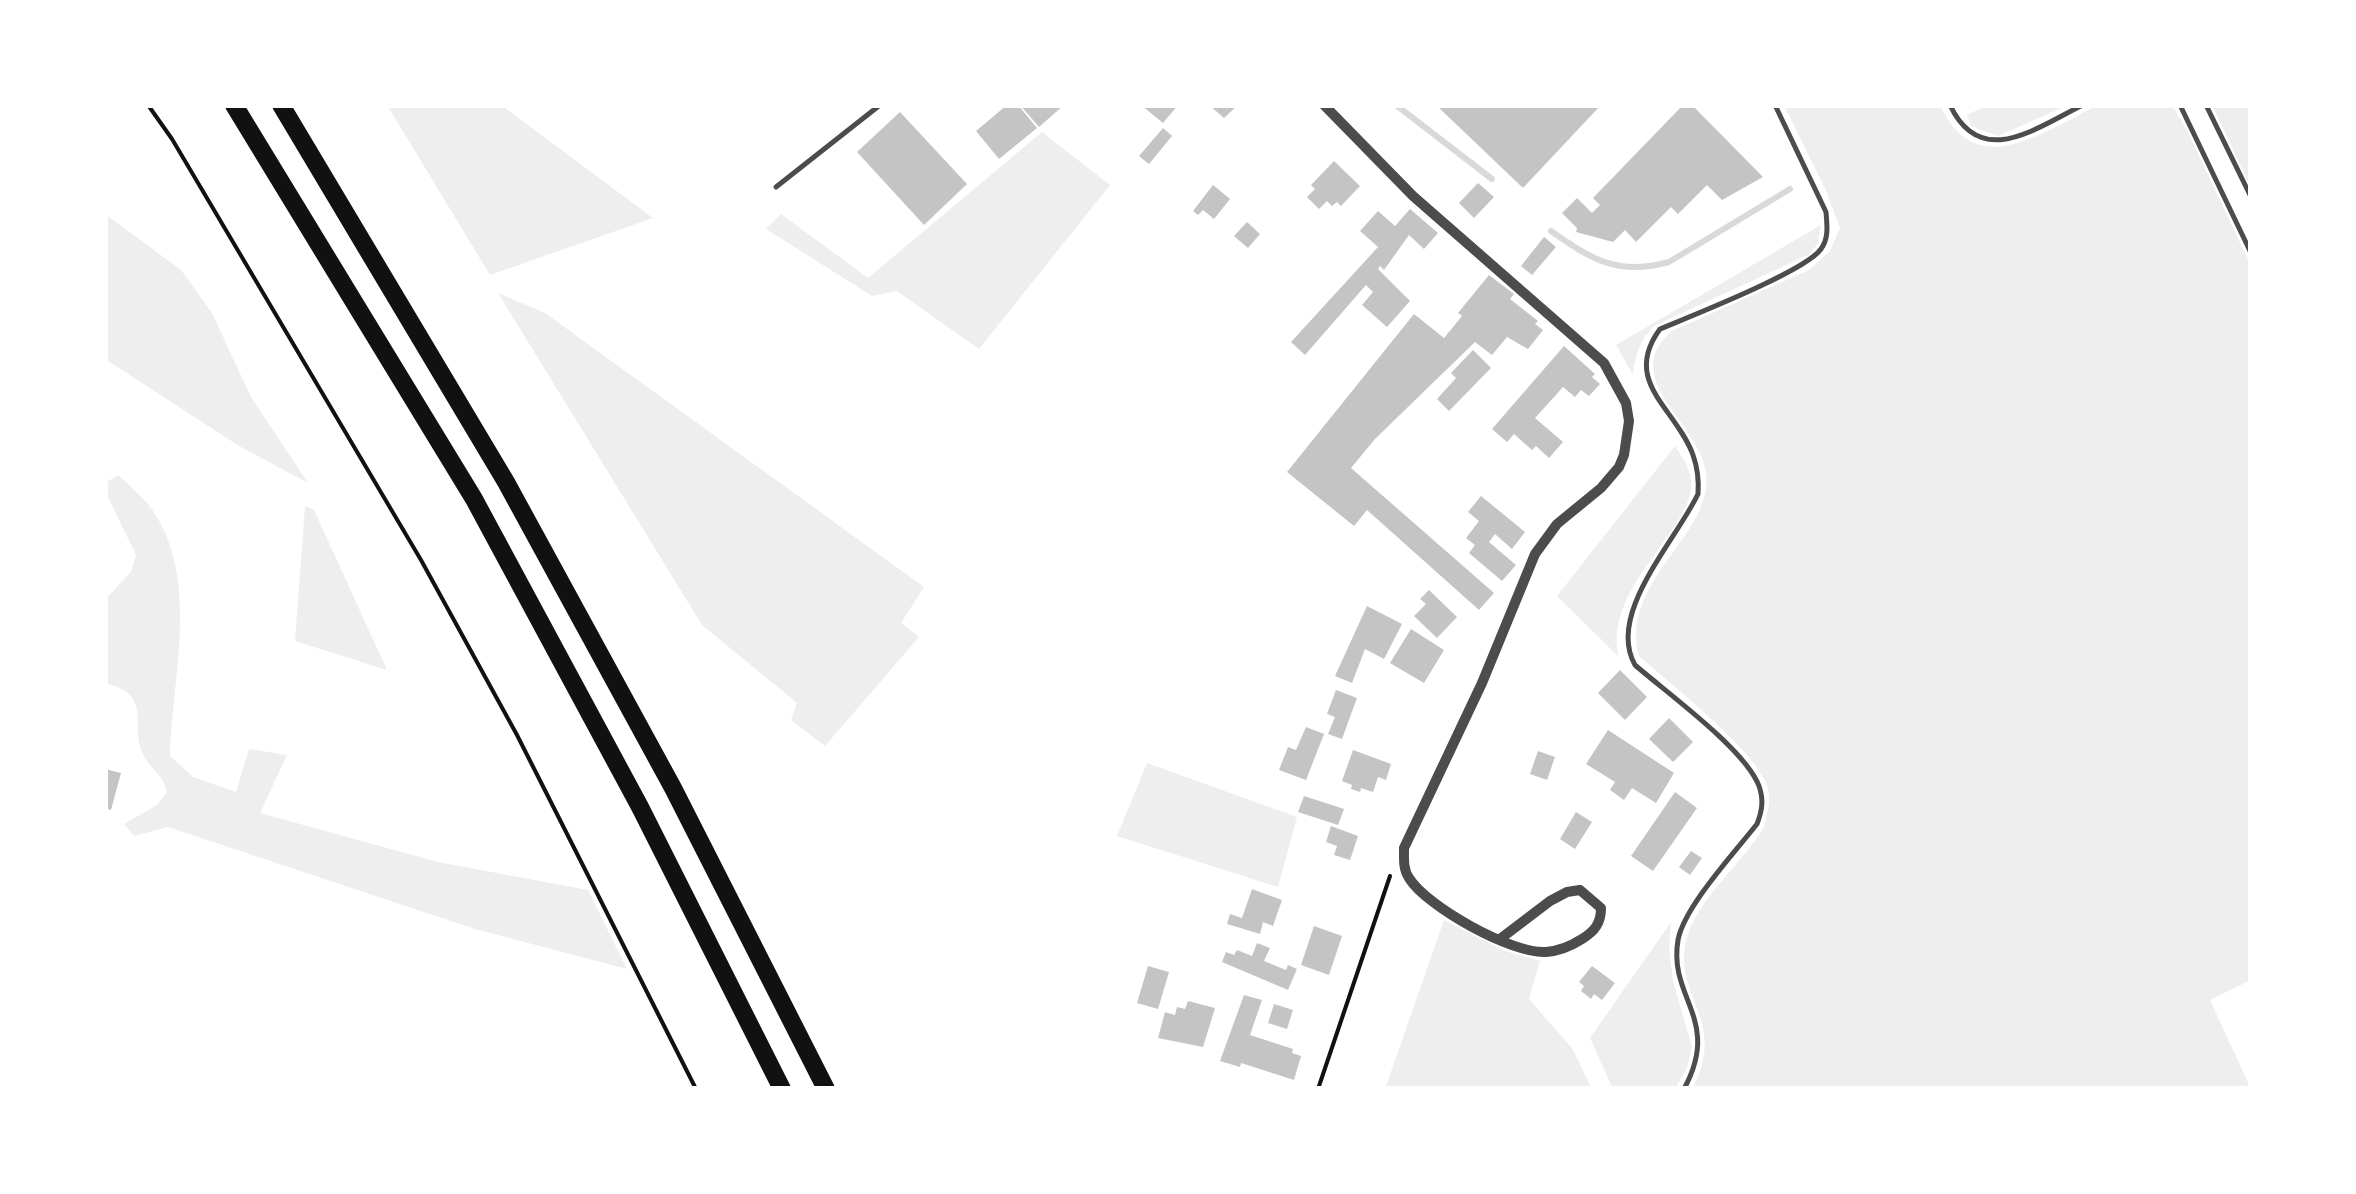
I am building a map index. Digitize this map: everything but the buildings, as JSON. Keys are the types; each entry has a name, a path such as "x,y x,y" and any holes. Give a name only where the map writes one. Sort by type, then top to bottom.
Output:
{"highway":[{"path":"234,105 474,500 640,807 782,1089"},
{"path":"281,105 506,482 672,788 826,1089"}],"street":[{"path":"1324,105 1413,196 1573,332 1604,363 1626,403 1629,421 1619,468 1557,524 1535,554 1482,683 1404,848 1408,877 1425,896 1450,914 1500,939 1544,952 1569,947 1590,934 1601,921 1602,908 1580,890 1567,892 1500,939"}],"lane":[{"path":"776,187 880,105"},
{"path":"1684,1089 1700,1047 1680,975 1678,941 1686,917 1757,824 1763,808 1760,788 1747,763 1635,665 1628,652 1625,638 1633,603 1698,494 1699,474 1692,452 1647,380 1644,360 1660,329 1764,284 1812,258 1822,248 1828,231 1826,212 1775,105"},
{"path":"1950,105 1967,131 1980,139 1997,142 2019,136 2084,105"},
{"path":"2180,105 2251,253"},
{"path":"2206,105 2251,198"}],"path":[{"path":"148,105 182,155 421,560 517,736 696,1089"},
{"path":"1318,1089 1390,874 1404,848"}],"shaded area":[{"path":"2118,103 2172,105 2187,130 2251,266 2251,980 2210,1000 2251,1089 1692,1089 1702,1066 1705,1045 1687,978 1686,941 1699,911 1764,827 1769,793 1761,773 1731,738 1639,656 1636,629 1642,604 1696,517 1705,495 1706,472 1700,454 1666,400 1653,366 1657,348 1672,331 1809,270 1830,251 1840,228 1784,105 1940,105 1967,139 1999,147 2035,137 2094,107"},
{"path":"387,105 501,105 653,218 490,275"},
{"path":"1988,105 2068,105 1998,136 1971,126 1967,115"},
{"path":"2212,105 2251,105 2251,188"},
{"path":"1042,132 1110,185 979,349 897,291 872,296 766,229 781,214 868,278"},
{"path":"105,214 181,270 212,313 251,397 308,483 239,446 105,359"},
{"path":"1821,225 1817,245 1808,255 1654,326 1639,348 1633,375 1616,345"},
{"path":"498,293 545,313 924,587 901,623 919,637 825,746 791,720 797,703 702,625"},
{"path":"1675,446 1690,474 1690,493 1682,513 1624,605 1617,630 1619,657 1557,596"},
{"path":"118,475 151,508 175,565 180,629 170,756 193,777 236,792 249,749 287,755 260,813 438,862 588,890 627,969 475,929 168,827 134,836 124,824 157,805 167,792 141,747 136,704 121,689 105,683 105,600 131,572 136,555 105,491 105,483"},
{"path":"305,506 314,510 387,670 295,641"},
{"path":"1147,763 1297,817 1278,887 1117,836"},
{"path":"1444,920 1505,951 1540,961 1529,999 1572,1048 1592,1089 1385,1089"},
{"path":"1671,922 1673,981 1692,1047 1687,1068 1675,1089 1613,1089 1590,1038"}],"waterway":[{"path":"1396,105 1492,179"},
{"path":"1551,231 1607,263 1651,266 1669,262 1790,189"}]}
